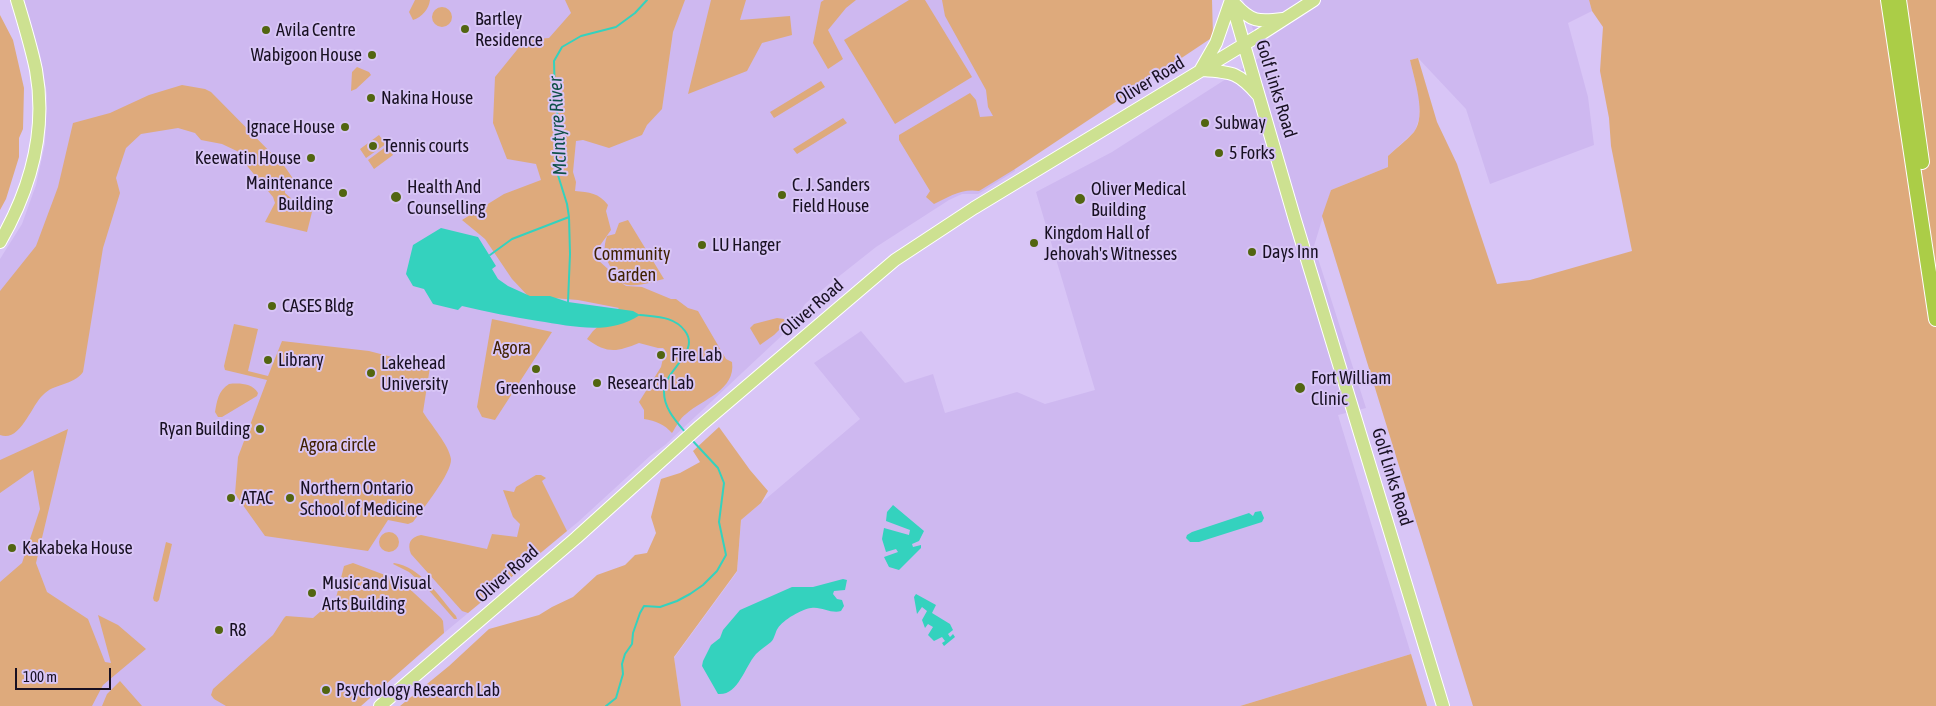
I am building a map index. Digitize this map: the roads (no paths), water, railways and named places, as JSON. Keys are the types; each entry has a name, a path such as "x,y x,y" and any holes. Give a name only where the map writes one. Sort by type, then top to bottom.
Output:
{"highway":[{"path":"1888,0 1936,319"},
{"path":"1899,0 1936,260"}],"main road":[{"path":"0,242 18,210 26,190 36,150 39,116 36,72 17,0"},
{"path":"1261,99 1238,75 1223,71 1202,71 1216,42 1231,0 1248,18 1261,20 1285,18"},
{"name":"Golf Links Road","path":"1231,0 1295,220 1444,706"},
{"name":"Oliver Road","path":"380,706 576,538 700,426 895,260 974,208 1202,71 1314,0"}],"waterway":[{"name":"McIntyre River","path":"490,255 512,239 569,217 557,172 559,124 555,100 554,61 562,47 581,36 616,27 635,13 647,0"},
{"name":"McIntyre River","path":"568,302 569,217"},
{"name":"McIntyre River","path":"640,315 664,318 676,322 685,331 689,339 685,354 670,376 664,392 668,409 685,432"},
{"name":"McIntyre River","path":"606,706 616,698 623,674 622,664 625,654 632,644 633,633 644,606 660,607 690,594 703,585 717,571 726,555 719,522 724,483 718,468 691,439"}],"place":[{"name":"Bartley Residence","path":"465,29"},
{"name":"Avila Centre","path":"266,30"},
{"name":"Wabigoon House","path":"372,55"},
{"name":"Nakina House","path":"371,98"},
{"name":"Subway","path":"1205,123"},
{"name":"Ignace House","path":"345,127"},
{"name":"Tennis courts","path":"373,146"},
{"name":"5 Forks","path":"1219,153"},
{"name":"Keewatin House","path":"311,158"},
{"name":"Maintenance Building","path":"343,193"},
{"name":"C. J. Sanders Field House","path":"782,195"},
{"name":"Health And Counselling","path":"396,197"},
{"name":"Oliver Medical Building","path":"1080,199"},
{"name":"Kingdom Hall of Jehovah's Witnesses","path":"1034,243"},
{"name":"LU Hanger","path":"702,245"},
{"name":"Days Inn","path":"1252,252"},
{"name":"CASES Bldg","path":"272,306"},
{"name":"Fire Lab","path":"661,355"},
{"name":"Library","path":"268,360"},
{"name":"Greenhouse","path":"536,369"},
{"name":"Lakehead University","path":"371,373"},
{"name":"Research Lab","path":"597,383"},
{"name":"Fort William Clinic","path":"1300,388"},
{"name":"Ryan Building","path":"260,429"},
{"name":"ATAC","path":"231,498"},
{"name":"Northern Ontario School of Medicine","path":"290,498"},
{"name":"Kakabeka House","path":"12,548"},
{"name":"Music and Visual Arts Building","path":"312,593"},
{"name":"R8","path":"219,630"},
{"name":"Psychology Research Lab","path":"326,690"}],"park label":[{"name":"Community Garden","path":"632,264"},
{"name":"Agora","path":"512,348"},
{"name":"Agora circle","path":"338,445"}]}
